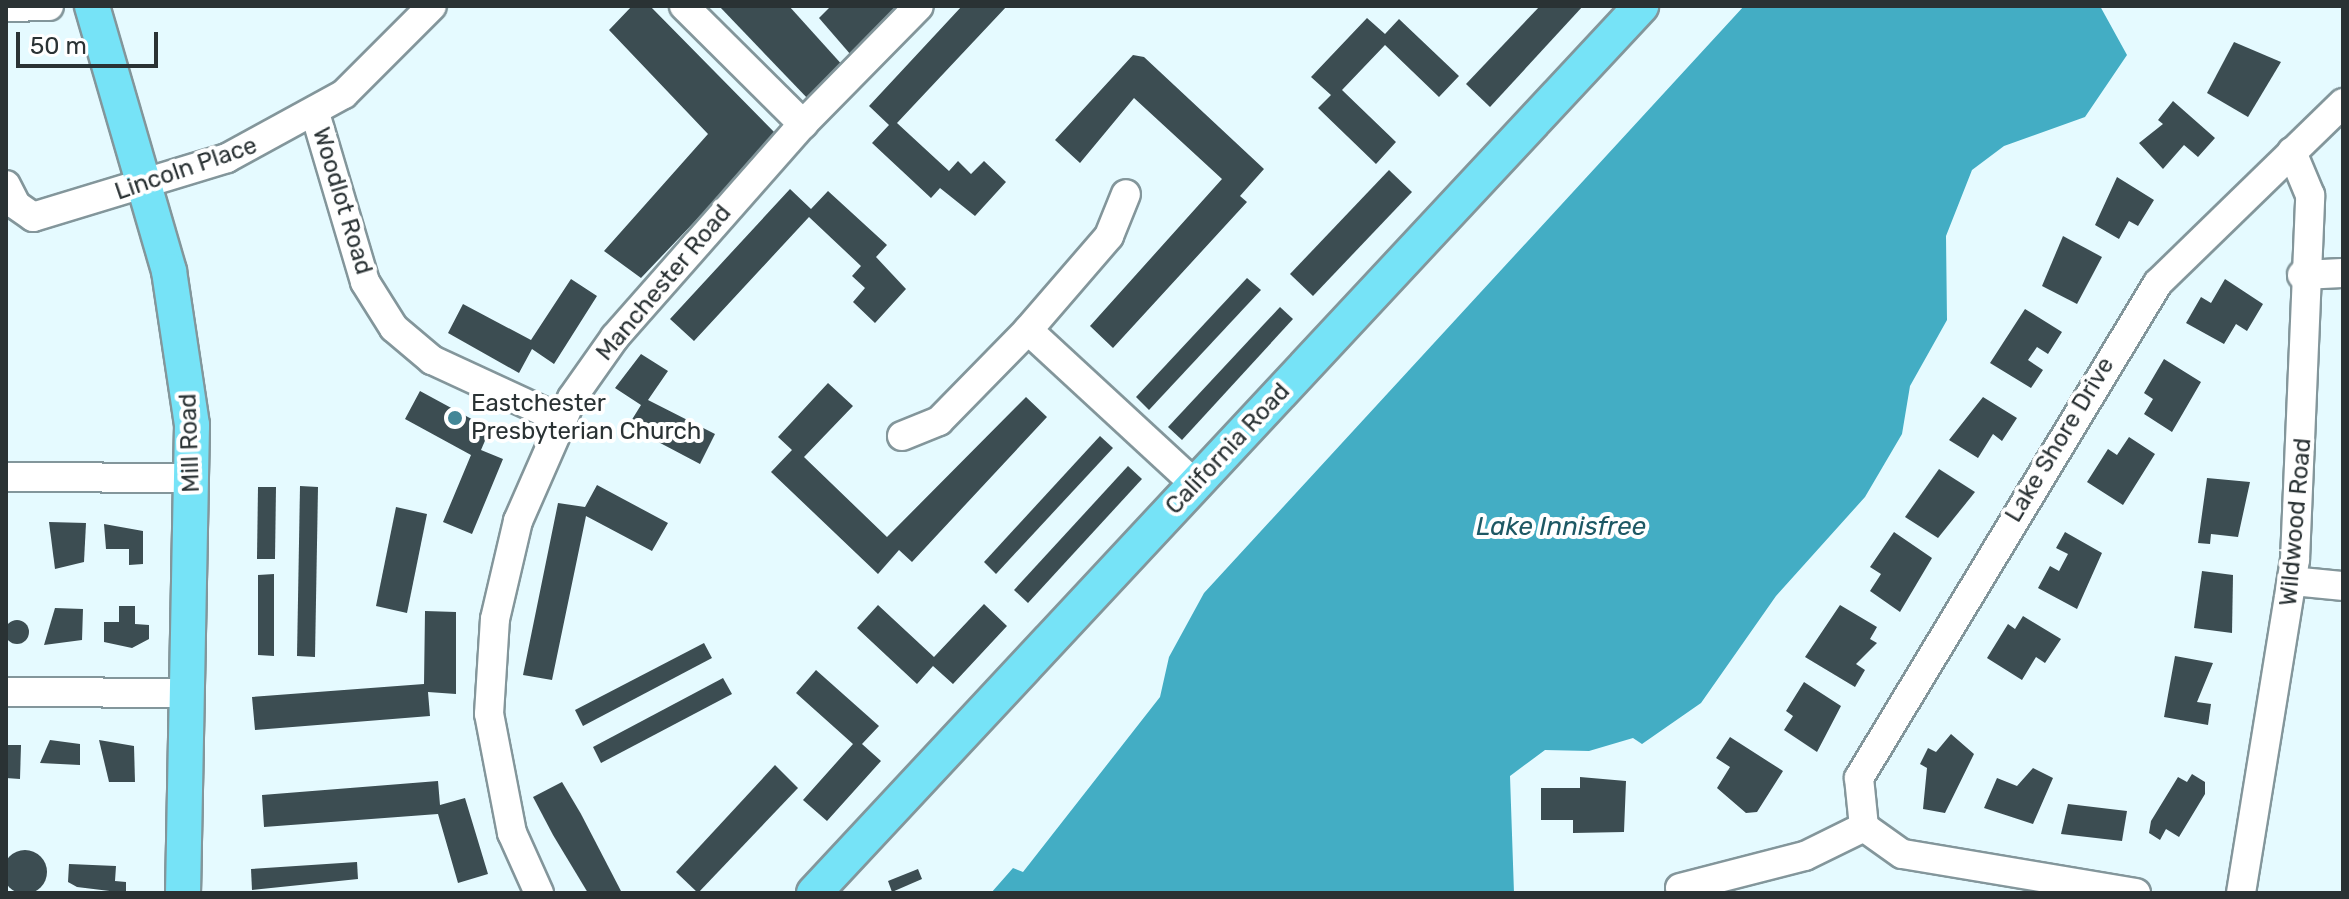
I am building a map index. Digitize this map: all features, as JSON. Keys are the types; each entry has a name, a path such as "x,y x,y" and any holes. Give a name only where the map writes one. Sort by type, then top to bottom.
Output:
{"main road":[{"name":"Mill Road","path":"92,6 144,182 184,351 192,478 183,893"},
{"name":"California Road","path":"814,893 1641,6"}],"street":[{"path":"6,7 49,6"},
{"path":"684,6 803,124"},
{"name":"Manchester Road","path":"539,893 512,833 496,771 491,670 518,521 562,420 649,295 803,124 919,6"},
{"name":"Lincoln Place","path":"6,185 16,205 33,217 227,158 315,113 429,7"},
{"name":"Lake Shore Drive","path":"1864,827 1857,797 1871,754 2123,337 2186,250 2343,103"},
{"name":"Woodlot Road","path":"315,113 365,282 394,328 432,360 562,420"},
{"name":"Wildwood Road","path":"2241,893 2292,581 2304,427 2302,275 2310,195 2292,152"},
{"path":"902,436 939,421 1028,330 1109,236 1126,194"},
{"path":"2302,275 2343,273"},
{"path":"1028,330 1195,484"},
{"path":"6,477 192,478"},
{"path":"2292,581 2343,586"},
{"path":"6,692 188,693"},
{"path":"1680,888 1805,856 1864,827 1902,854 2136,893"}],"water":[{"name":"Lake Innisfree","path":"1744,6 2100,6 2127,55 2085,117 2004,146 1972,170 1946,236 1947,320 1910,386 1902,434 1865,497 1776,596 1701,703 1642,744 1633,738 1589,751 1545,750 1510,776 1514,893 991,893 1013,868 1023,872 1160,697 1169,657 1204,593"}],"building":[{"path":"632,6 650,6 777,135 641,278 604,251 708,134 609,30"},
{"path":"719,6 789,6 845,68 810,101"},
{"path":"831,6 897,6 851,55 819,18"},
{"path":"962,6 1007,6 897,123 949,171 958,161 971,174 984,161 1006,182 975,216 940,188 931,198 872,143 889,125 869,106"},
{"path":"1540,6 1583,6 1490,107 1466,84"},
{"path":"1367,18 1385,34 1399,19 1459,76 1439,97 1385,45 1342,90 1396,142 1376,164 1318,108 1331,95 1311,77"},
{"path":"2234,42 2281,62 2248,117 2207,93"},
{"path":"1133,55 1144,57 1264,169 1240,196 1247,202 1113,348 1090,326 1222,179 1134,98 1080,163 1055,140"},
{"path":"2173,101 2215,138 2198,157 2184,145 2163,169 2139,143 2163,124 2158,120"},
{"path":"1389,170 1412,192 1313,296 1290,274"},
{"path":"2117,177 2154,200 2138,226 2129,221 2119,239 2095,225"},
{"path":"790,189 811,209 828,191 887,245 876,257 906,289 875,323 853,302 865,288 852,276 861,266 809,217 694,341 670,319"},
{"path":"2063,236 2102,257 2077,304 2042,286"},
{"path":"1247,278 1261,290 1149,410 1136,397"},
{"path":"571,279 597,296 554,364 532,349 519,373 448,333 463,304 531,340"},
{"path":"2225,279 2263,304 2247,331 2236,324 2224,344 2186,323 2201,297 2211,303"},
{"path":"1280,307 1293,319 1182,440 1168,427"},
{"path":"2025,309 2062,332 2048,354 2037,347 2028,360 2043,370 2031,388 1990,363"},
{"path":"641,354 668,371 648,400 715,434 700,464 628,426 641,405 615,388"},
{"path":"2164,359 2201,382 2172,432 2144,414 2153,399 2144,393"},
{"path":"828,383 853,406 804,457 887,537 1026,397 1047,417 912,562 899,550 878,574 771,472 792,450 778,437"},
{"path":"420,391 490,429 481,450 503,459 472,534 443,522 471,455 405,419"},
{"path":"1983,397 2017,418 2002,441 1993,434 1978,458 1949,440"},
{"path":"1100,436 1113,448 996,574 984,562"},
{"path":"2129,437 2155,454 2123,505 2087,482 2108,449 2117,455"},
{"path":"1128,466 1142,479 1028,603 1014,590"},
{"path":"1939,469 1975,492 1938,538 1905,517"},
{"path":"2207,478 2250,482 2238,537 2211,534 2210,544 2198,543"},
{"path":"597,485 668,523 652,551 586,516 552,680 523,675 558,503 585,507"},
{"path":"300,486 318,487 315,657 297,656"},
{"path":"258,487 276,487 275,559 257,559"},
{"path":"396,507 427,514 407,613 376,606"},
{"path":"49,522 86,523 84,562 55,569"},
{"path":"104,524 143,531 143,564 129,565 129,549 106,549"},
{"path":"1894,532 1932,558 1900,612 1870,591 1881,574 1870,567"},
{"path":"2065,532 2102,553 2077,609 2038,588 2050,566 2059,571 2068,554 2056,548"},
{"path":"2202,571 2233,575 2232,633 2194,628"},
{"path":"274,574 274,656 258,655 258,575"},
{"path":"984,604 1007,626 953,684 933,666 917,684 857,628 878,605 934,657"},
{"path":"1840,605 1877,627 1870,639 1877,643 1856,664 1865,670 1855,687 1805,657"},
{"path":"119,606 135,606 135,624 149,625 149,639 132,648 104,642 104,622 119,622"},
{"path":"55,608 83,609 82,640 44,645"},
{"path":"425,611 456,612 456,694 428,692 430,716 255,730 252,697 424,684"},
{"path":"2023,616 2061,639 2045,663 2036,657 2022,680 1987,658 2008,624 2015,629"},
{"path":"17,620 25,624 29,632 25,640 17,644 9,640 5,632 9,624"},
{"path":"704,643 712,658 583,726 575,710"},
{"path":"2175,656 2213,663 2197,702 2211,704 2208,725 2164,717"},
{"path":"816,670 879,726 862,744 881,761 827,821 803,800 853,744 796,693"},
{"path":"723,678 732,694 601,763 593,747"},
{"path":"1804,682 1841,706 1817,752 1784,730 1793,716 1786,711"},
{"path":"1951,734 1974,754 1945,813 1923,809 1927,768 1920,764 1928,748 1936,752"},
{"path":"1730,737 1783,771 1757,812 1746,813 1717,788 1730,767 1716,758"},
{"path":"50,740 80,744 80,765 40,763"},
{"path":"99,740 134,746 135,782 109,782"},
{"path":"6,745 21,745 20,779 6,778"},
{"path":"775,765 798,788 698,893 676,872"},
{"path":"2033,768 2053,778 2033,824 1984,808 1997,778 2017,786"},
{"path":"2192,774 2205,782 2205,794 2179,837 2166,829 2160,840 2149,833 2151,821 2178,777 2187,782"},
{"path":"1580,777 1626,781 1624,832 1573,833 1573,820 1541,820 1541,788 1580,788"},
{"path":"438,781 440,805 465,798 488,874 458,883 438,814 264,827 262,795"},
{"path":"562,782 622,893 588,893 553,835 533,797"},
{"path":"2068,804 2127,811 2122,841 2061,834"},
{"path":"25,850 41,856 47,872 41,888 25,894 9,888 3,872 9,856"},
{"path":"357,862 358,879 252,890 251,869"},
{"path":"69,864 116,866 115,881 126,882 126,893 77,887 68,882"},
{"path":"918,869 922,879 892,892 888,881"}],"place":[{"name":"Eastchester Presbyterian Church","path":"455,418"}]}
